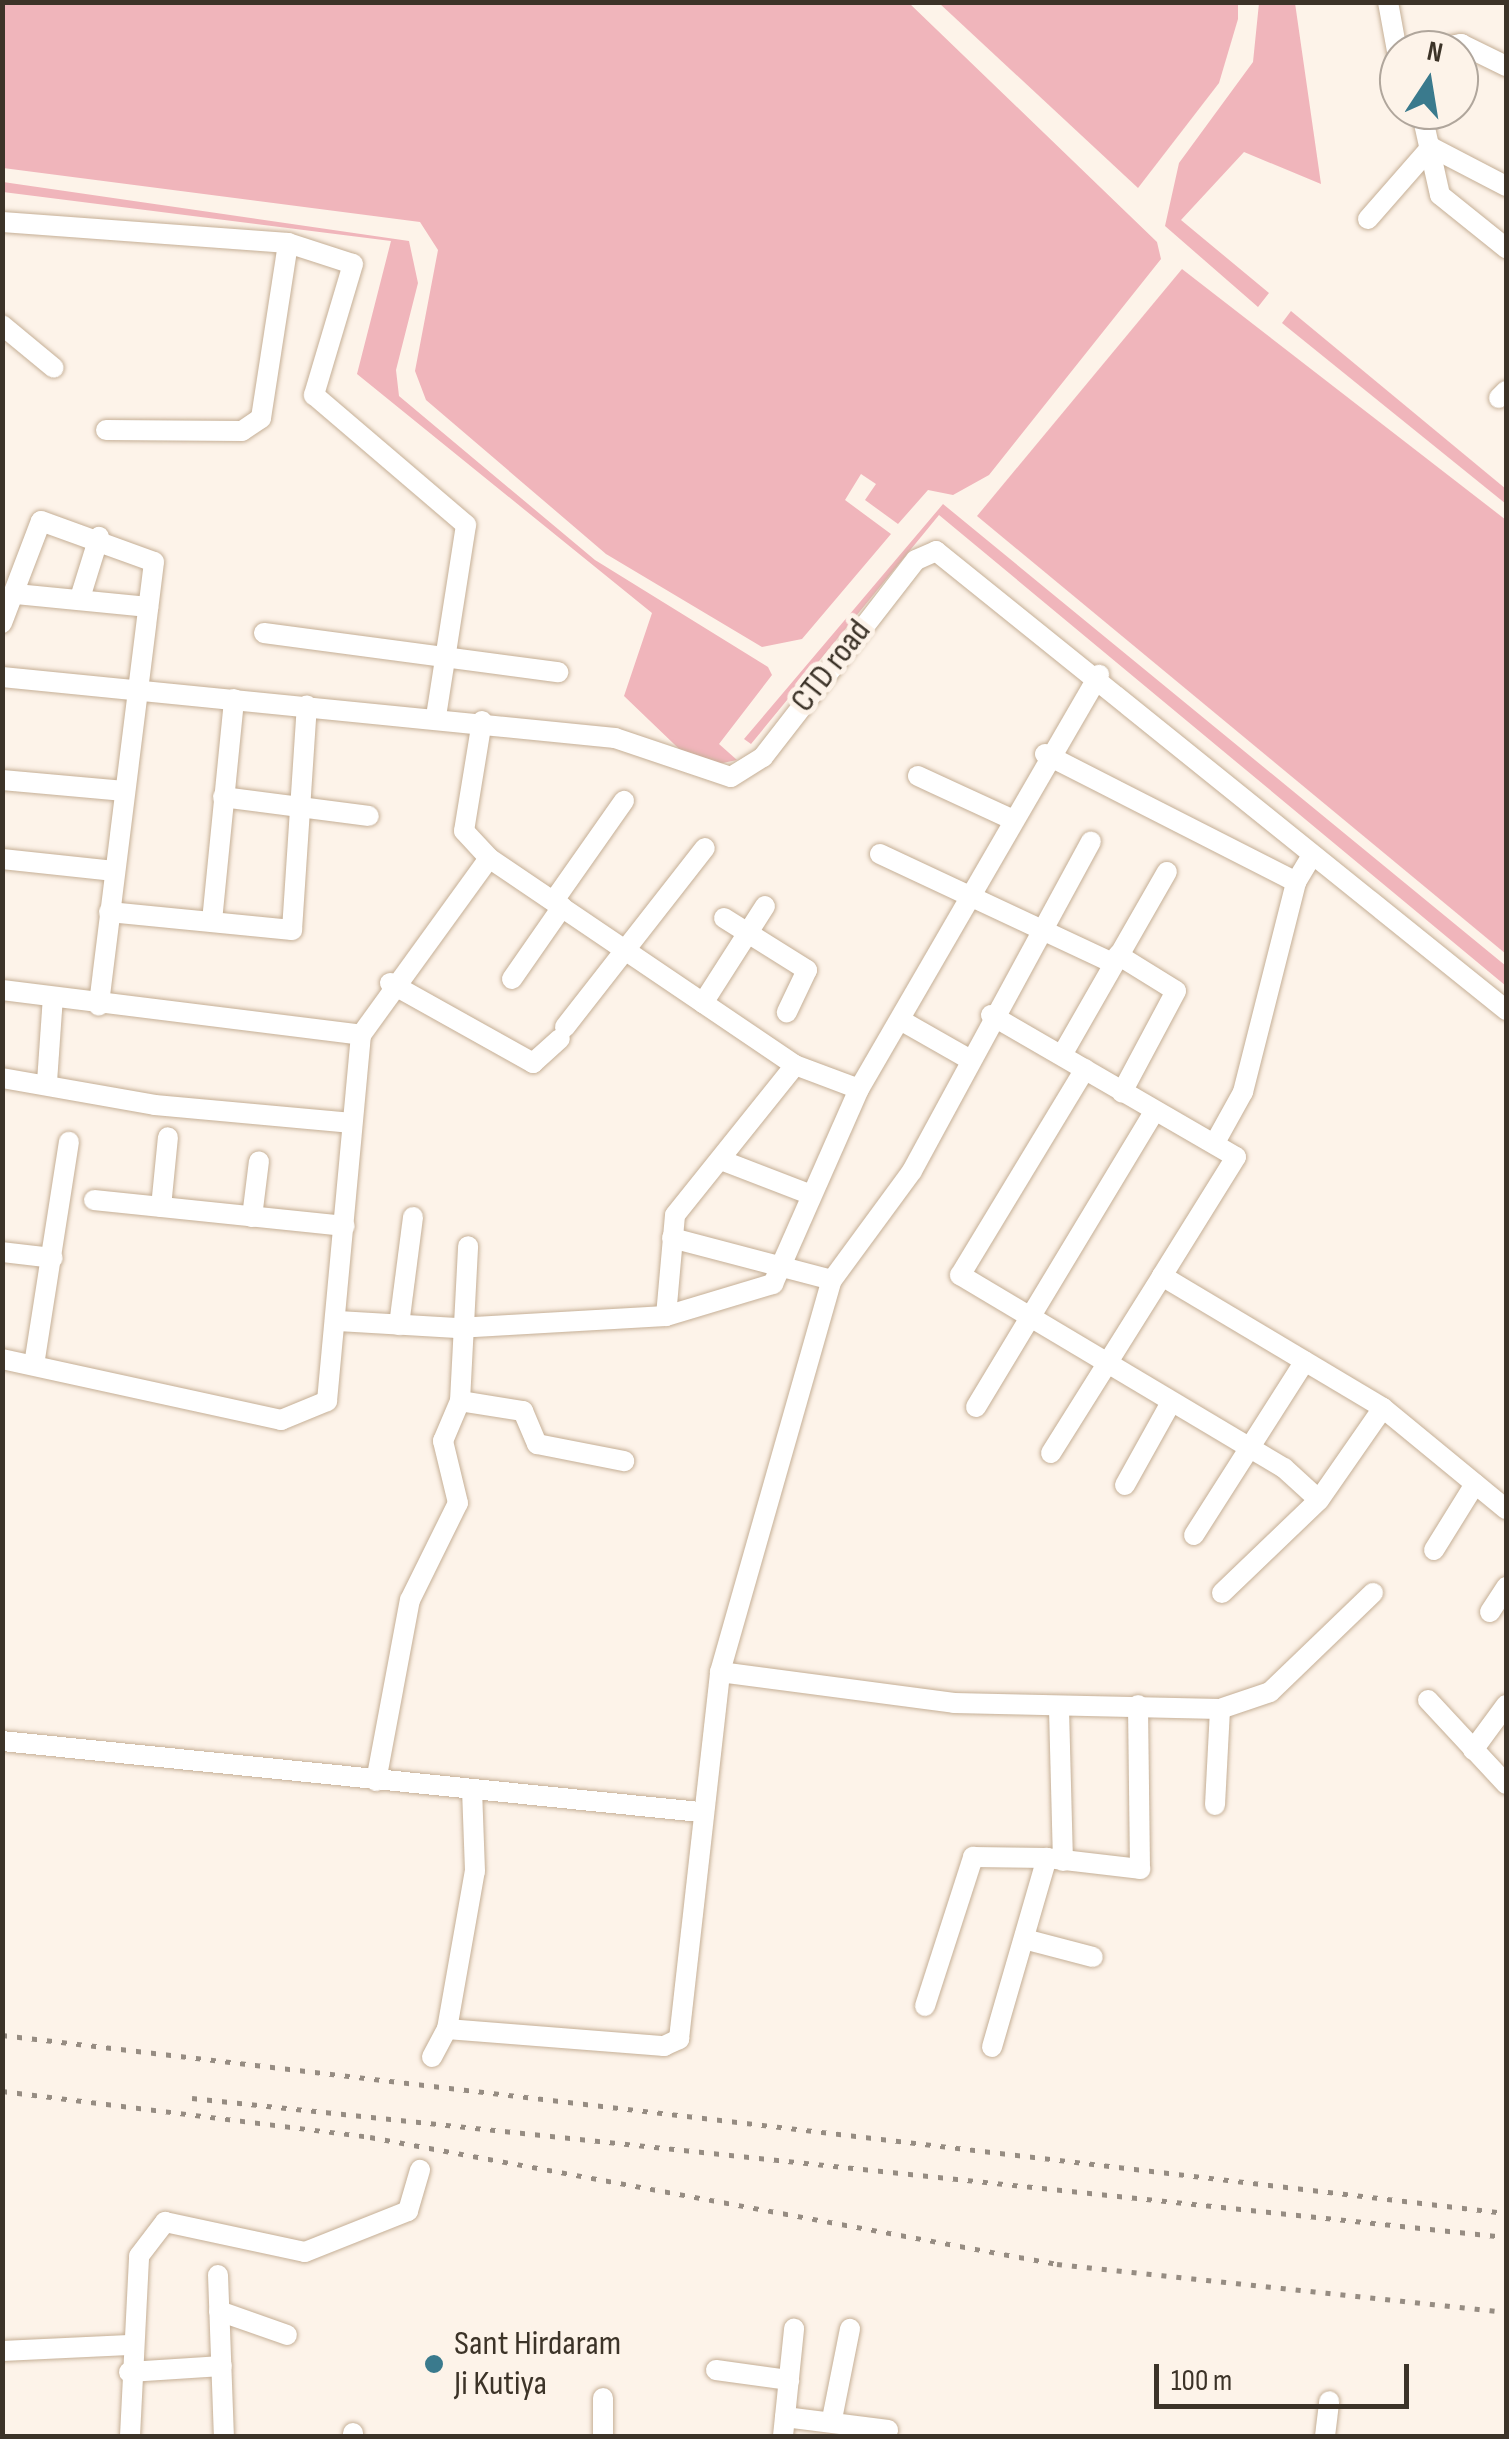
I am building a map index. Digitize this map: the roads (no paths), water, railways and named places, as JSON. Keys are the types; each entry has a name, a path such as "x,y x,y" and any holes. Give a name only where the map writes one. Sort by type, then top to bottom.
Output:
{"street":[{"path":"1388,2 1393,30"},
{"path":"1479,53 1506,66"},
{"path":"1427,130 1440,196 1506,248"},
{"path":"1432,147 1506,186"},
{"path":"1368,219 1432,147"},
{"path":"2,222 288,243 353,264 314,395 466,525 442,656 436,716"},
{"path":"106,430 242,431 261,418 288,243"},
{"path":"2,325 54,368"},
{"path":"2,623 41,521 99,537 154,562 98,1006"},
{"path":"80,598 99,537"},
{"name":"CTD road","path":"2,676 482,720 633,743 713,777 746,772 916,560 936,550 1099,675 1312,855 1506,1010"},
{"path":"16,594 148,606"},
{"path":"264,634 558,672"},
{"path":"338,1321 457,1328 666,1316 768,1287 782,1270 809,1194 860,1089 902,1021 1009,818 1099,675"},
{"path":"212,922 234,699"},
{"path":"109,912 292,930 308,706"},
{"path":"482,720 464,831 489,858 795,1065 860,1089"},
{"path":"1046,754 1296,882"},
{"path":"918,776 1009,818"},
{"path":"2,780 126,791"},
{"path":"224,796 369,816"},
{"path":"512,979 624,801"},
{"path":"447,2029 664,2046 679,2039 700,1812 720,1672 832,1280 912,1170 991,1015 1091,841"},
{"path":"390,983 533,1063 563,1033 705,848"},
{"path":"880,854 1040,930 1115,959 1176,991 1122,1092"},
{"path":"1217,1139 1243,1092 1296,882 1312,855"},
{"path":"2,1359 282,1420 326,1401 338,1321 361,1034 390,983 489,858"},
{"path":"2,859 114,872"},
{"path":"1062,1055 1167,872"},
{"path":"703,1003 764,906"},
{"path":"724,918 807,970 787,1012"},
{"path":"2,990 98,1006 361,1034"},
{"path":"46,1082 53,997"},
{"path":"991,1015 1154,1112 1217,1139 1236,1157 1051,1453"},
{"path":"902,1021 969,1059"},
{"path":"666,1316 672,1238 690,1187 726,1162 795,1065"},
{"path":"1085,1069 960,1275 1103,1367 1248,1447 1319,1500"},
{"path":"2,1078 46,1082 155,1106 352,1123"},
{"path":"976,1407 1154,1112"},
{"path":"161,1207 168,1138"},
{"path":"34,1364 69,1142"},
{"path":"252,1216 260,1162"},
{"path":"726,1162 809,1194"},
{"path":"94,1200 345,1226"},
{"path":"399,1325 412,1218"},
{"path":"672,1238 782,1270 832,1280"},
{"path":"376,1781 410,1600 458,1502 444,1441 460,1401 457,1328 468,1246"},
{"path":"2,1252 53,1258"},
{"path":"1162,1276 1382,1408 1506,1509"},
{"path":"1194,1535 1304,1361"},
{"path":"460,1401 523,1410 537,1444 624,1462"},
{"path":"1124,1485 1169,1406"},
{"path":"1222,1593 1319,1500 1382,1408"},
{"path":"1434,1550 1475,1484"},
{"path":"1490,1612 1506,1587"},
{"path":"720,1672 1058,1709 1138,1705 1220,1709 1270,1692 1373,1593"},
{"path":"1428,1700 1506,1784"},
{"path":"925,2006 973,1857 1140,1869 1138,1705"},
{"path":"1472,1750 1506,1705"},
{"path":"992,2048 1055,1860 1058,1709"},
{"path":"1214,1805 1220,1709"},
{"path":"2,1741 700,1812"},
{"path":"432,2057 447,2029 475,1872 472,1790"},
{"path":"1028,1940 1093,1957"},
{"path":"130,2436 129,2345 139,2256 165,2222 305,2252 408,2211 420,2170"},
{"path":"218,2276 224,2436"},
{"path":"219,2310 286,2335"},
{"path":"794,2329 784,2426 832,2419 888,2430"},
{"path":"832,2419 850,2329"},
{"path":"2,2350 129,2345"},
{"path":"129,2372 222,2366"},
{"path":"716,2370 789,2380"},
{"path":"603,2436 604,2398"},
{"path":"1325,2436 1329,2401"}],"railway":[{"path":"2,2035 1506,2213"},
{"path":"2,2091 370,2137 1057,2264 1506,2312"},
{"path":"192,2098 1506,2237"}],"place":[{"name":"Sant Hirdaram Ji Kutiya","path":"434,2364"}]}
